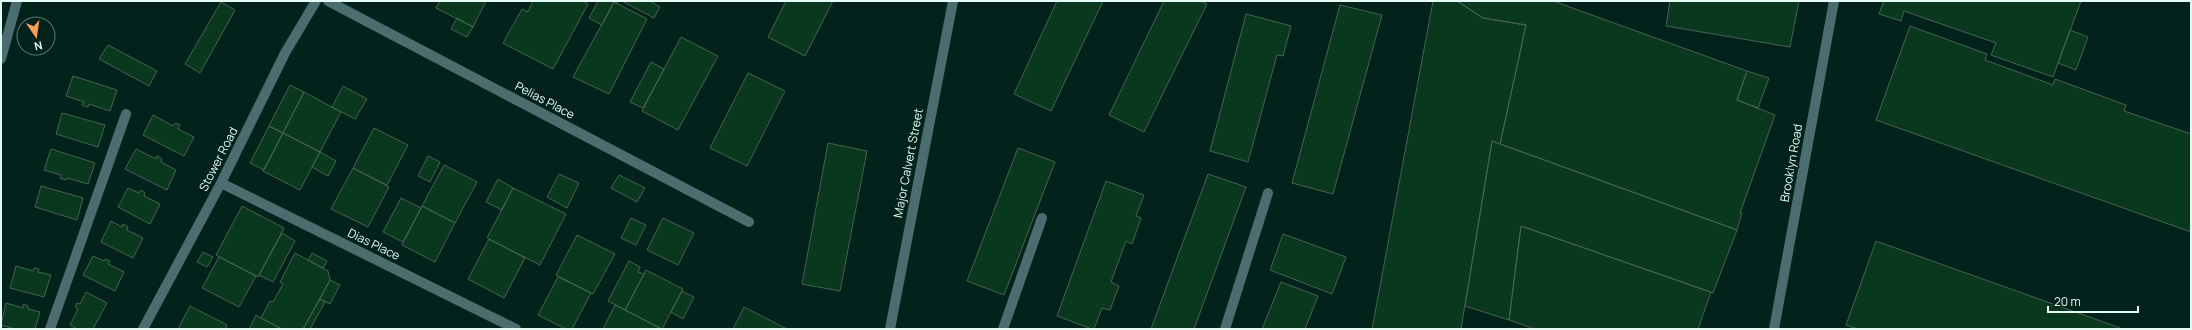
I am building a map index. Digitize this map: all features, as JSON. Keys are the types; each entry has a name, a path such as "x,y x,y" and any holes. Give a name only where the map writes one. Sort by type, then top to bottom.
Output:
{"street":[{"path":"1,59 17,1"},
{"name":"Stower Road","path":"143,329 221,183 285,52 316,1"},
{"name":"Pelias Place","path":"328,1 749,222"},
{"name":"Major Calvert Street","path":"890,329 953,1"},
{"name":"Brooklyn Road","path":"1774,329 1834,1"},
{"path":"50,329 126,114"},
{"name":"Dias Place","path":"221,183 516,329"},
{"path":"1225,329 1268,194"},
{"path":"1003,329 1042,218"}],"building":[{"path":"440,1 486,1 473,27 436,8"},
{"path":"533,1 581,1 588,4 553,69 503,43 522,9 528,12"},
{"path":"598,1 619,1 617,4 614,2 602,25 589,18"},
{"path":"622,1 650,1 660,7 654,18"},
{"path":"786,1 833,1 805,56 768,37"},
{"path":"1057,1 1103,1 1051,111 1014,94"},
{"path":"1164,1 1200,1 1207,4 1144,132 1109,115"},
{"path":"1433,1 1457,1 1483,18 1526,25 1500,144 1492,141 1461,329 1372,329"},
{"path":"1457,1 1553,1 1747,71 1737,100 1775,115 1740,213 1742,213 1737,230 1500,144 1526,25 1483,18"},
{"path":"1670,1 1799,1 1790,47 1666,26"},
{"path":"1884,1 2081,1 2053,77 1991,55 1996,43 1904,11 1901,21 1879,14"},
{"path":"221,2 235,10 200,73 185,64"},
{"path":"614,2 647,19 609,94 573,77"},
{"path":"1340,5 1382,15 1333,194 1292,183"},
{"path":"1246,14 1291,26 1283,56 1277,55 1248,162 1210,151"},
{"path":"457,18 473,27 467,37 451,29"},
{"path":"1910,26 1987,54 1985,60 2053,85 2055,79 2126,105 2124,111 2191,134 2191,232 1876,120"},
{"path":"2070,30 2088,37 2076,70 2058,63"},
{"path":"681,37 718,56 678,130 642,111"},
{"path":"108,45 157,71 149,86 99,59"},
{"path":"651,62 664,69 643,108 630,102"},
{"path":"1747,71 1769,78 1758,108 1737,100"},
{"path":"748,73 785,91 747,166 710,148"},
{"path":"73,76 117,90 110,111 89,104 88,107 82,105 84,102 66,96"},
{"path":"290,85 304,92 283,133 269,126"},
{"path":"343,86 367,99 355,119 332,107"},
{"path":"304,92 341,112 320,152 283,133"},
{"path":"62,113 105,125 98,147 56,134"},
{"path":"153,115 173,126 175,123 180,125 178,129 194,137 184,156 143,135"},
{"path":"269,126 283,133 264,170 250,163"},
{"path":"374,128 408,145 387,185 353,168"},
{"path":"283,133 320,152 300,190 263,171"},
{"path":"1492,141 1737,230 1713,293 1521,226 1509,320 1465,306"},
{"path":"828,143 867,151 840,291 802,284"},
{"path":"1018,148 1055,162 1004,295 967,281"},
{"path":"51,149 95,163 88,184 67,178 66,180 60,178 61,175 44,170"},
{"path":"136,149 156,159 157,156 162,159 161,162 176,170 167,190 125,169"},
{"path":"320,152 336,161 328,176 312,167"},
{"path":"428,156 440,162 430,182 418,176"},
{"path":"444,165 477,182 455,223 422,206"},
{"path":"353,168 389,187 368,227 331,209"},
{"path":"559,174 579,183 567,208 547,197"},
{"path":"1208,174 1246,187 1194,329 1151,329"},
{"path":"619,175 645,188 637,202 611,188"},
{"path":"498,179 513,188 502,210 486,202"},
{"path":"1106,181 1144,195 1136,216 1141,218 1132,244 1126,241 1111,282 1119,286 1110,310 1102,308 1094,329 1092,329 1057,316"},
{"path":"41,186 83,198 77,220 35,207"},
{"path":"128,188 139,193 141,190 145,193 144,196 160,204 150,224 118,207"},
{"path":"513,188 566,214 540,265 487,238"},
{"path":"401,198 421,208 403,242 383,232"},
{"path":"242,206 284,228 258,277 216,255"},
{"path":"422,206 455,223 435,262 402,245"},
{"path":"631,218 646,225 636,245 621,238"},
{"path":"663,218 694,233 678,265 647,250"},
{"path":"111,221 122,227 123,224 128,227 127,230 143,238 133,258 101,242"},
{"path":"1521,226 1711,292 1698,329 1535,329 1509,320"},
{"path":"282,233 295,241 273,282 259,275"},
{"path":"1283,234 1346,257 1332,294 1270,270"},
{"path":"577,235 615,254 593,294 556,275"},
{"path":"489,239 525,258 504,298 468,279"},
{"path":"1876,241 2123,329 1858,329 1846,325"},
{"path":"203,252 213,257 207,267 197,262"},
{"path":"295,253 328,271 330,280 303,329 282,329 261,318 270,301 273,302 283,284 280,282"},
{"path":"312,253 327,261 323,268 308,260"},
{"path":"93,256 104,261 105,259 110,261 108,264 124,272 115,291 83,275"},
{"path":"219,257 256,276 239,307 202,288"},
{"path":"629,261 640,267 638,272 644,274 625,310 608,301"},
{"path":"16,266 33,271 34,268 39,269 38,272 51,275 44,297 10,288"},
{"path":"646,270 683,289 662,329 625,310"},
{"path":"558,277 591,293 572,329 566,329 538,315"},
{"path":"330,280 340,285 330,304 320,299"},
{"path":"1281,282 1318,296 1305,329 1262,329"},
{"path":"682,291 694,297 683,319 671,312"},
{"path":"86,292 107,303 93,329 77,329 70,325 78,309 75,307 77,303 80,304"},
{"path":"320,299 325,302 310,329 303,329"},
{"path":"6,303 23,308 23,304 28,306 28,309 40,312 35,329 15,329 1,325"},
{"path":"615,305 660,328 603,329"},
{"path":"190,306 227,325 225,329 178,329"},
{"path":"744,307 787,329 733,329"},
{"path":"256,315 261,318 282,329 249,329"}]}
